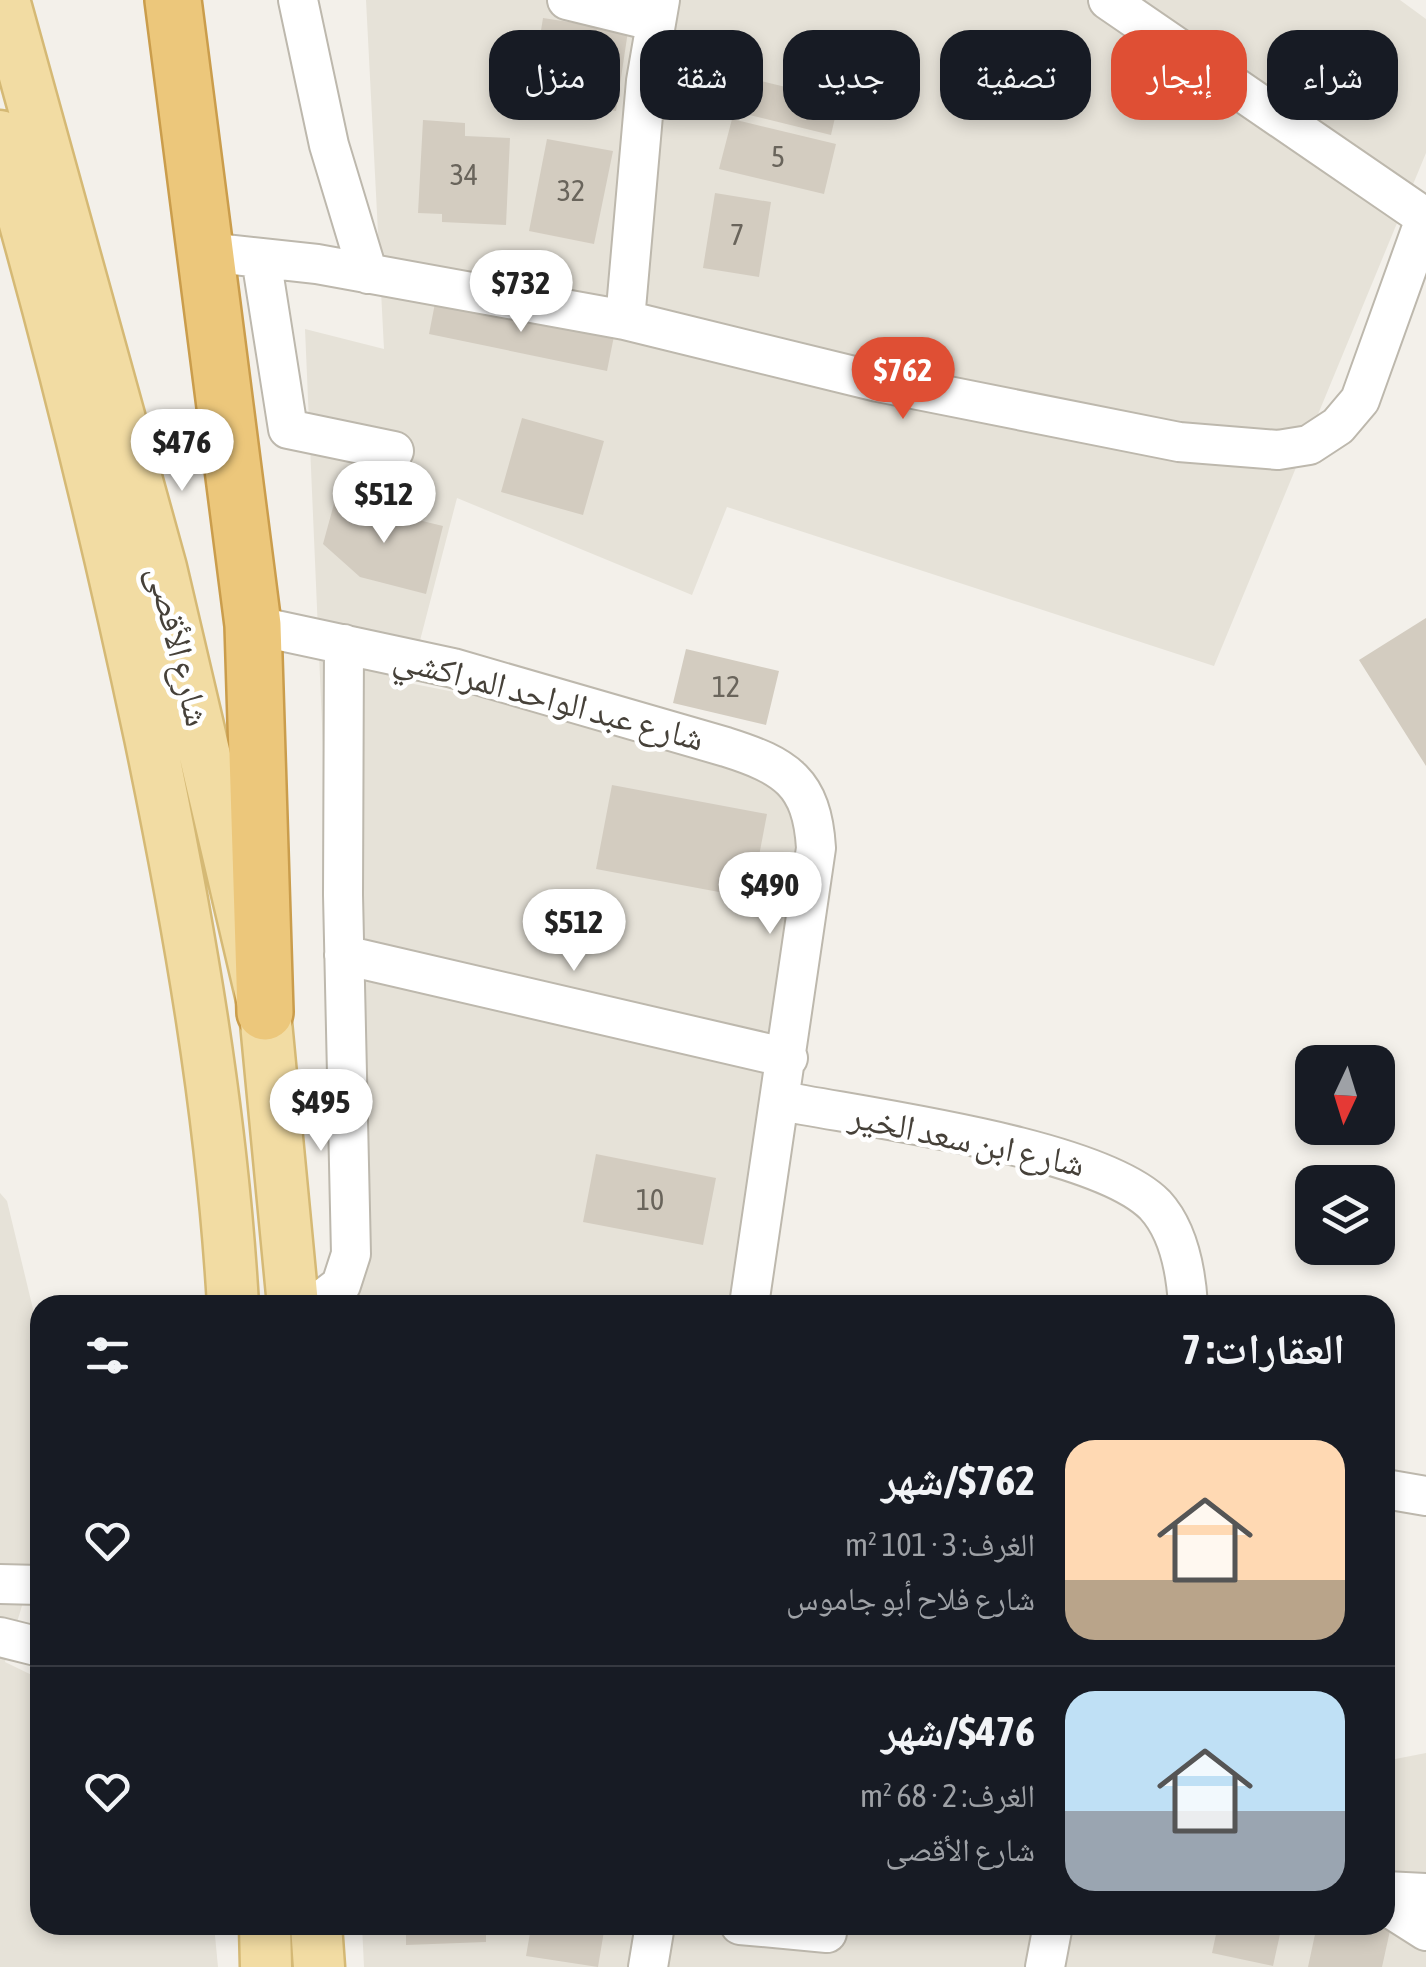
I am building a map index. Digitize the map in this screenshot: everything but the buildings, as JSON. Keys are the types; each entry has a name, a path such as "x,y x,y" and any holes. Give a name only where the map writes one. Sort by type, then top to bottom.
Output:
{"highway":[{"path":"173,0 254,624 265,1012"}],"main road":[{"name":"شارع الأقصى","path":"4,0 161,568 265,1012 292,1295"},
{"name":"شارع الأقصى","path":"0,136 42,281 122,610 172,844 198,984 219,1135 232,1295"},
{"path":"265,1935 266,1967"},
{"path":"317,1935 319,1967"}],"street":[{"path":"298,0 329,145 368,274"},
{"path":"567,0 657,10 625,320"},
{"path":"206,252 368,274 625,320 878,382 1178,442 1278,450 1309,445 1338,426 1360,400 1426,217 1108,0"},
{"path":"261,258 288,429 394,452"},
{"name":"شارع عبد الواحد المراكشي","path":"254,624 453,668 768,760 786,772 808,797 816,848 788,1058"},
{"path":"329,1295 341,1286 351,1254 344,955 344,644"},
{"path":"344,955 788,1058 752,1295"},
{"name":"شارع ابن سعد الخير","path":"782,1101 1018,1148 1102,1170 1156,1206 1183,1256 1187,1295"},
{"path":"1395,1491 1426,1496"},
{"path":"0,1584 30,1585"},
{"path":"0,1637 30,1644"},
{"path":"1395,1891 1426,1893"},
{"path":"1395,1912 1426,1930"},
{"path":"648,1967 653,1935"},
{"path":"1045,1967 1051,1935"}],"shaded area":[{"path":"366,0 1400,0 1426,19 1426,153 1214,666 727,507 692,595 457,498 409,683 804,761 747,1295 347,1295 305,329 384,349"},
{"path":"0,1193 7,1201 30,1296 30,1579 5,1662 30,1674 30,1935 215,1935 218,1967 0,1967"},
{"path":"1426,1753 1426,1967 364,1967 362,1935 1395,1935 1395,1759"}]}
